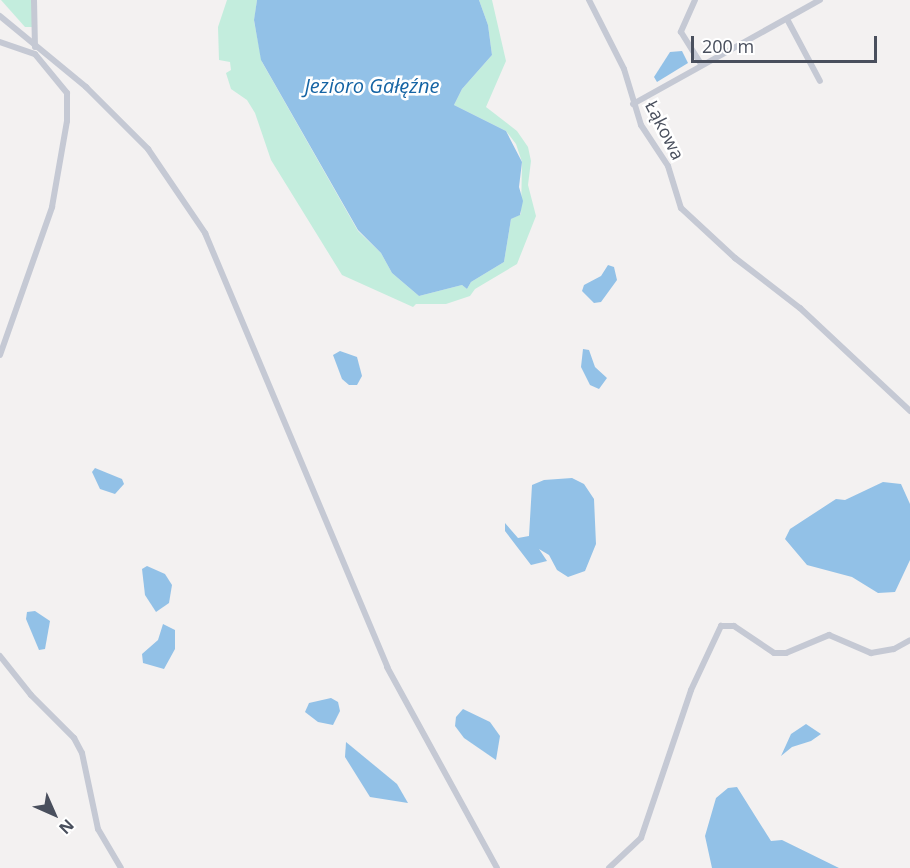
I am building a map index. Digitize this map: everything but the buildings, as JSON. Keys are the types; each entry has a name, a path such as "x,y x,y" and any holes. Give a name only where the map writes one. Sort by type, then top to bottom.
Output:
{"street":[{"path":"34,0 35,54"},
{"name":"Łąkowa","path":"589,0 624,69 641,125 668,166 681,208 735,258 800,308 910,411"},
{"path":"695,0 681,32 702,65"},
{"path":"633,104 820,0"},
{"path":"0,16 108,107 148,149 205,232 387,667 497,868"},
{"path":"787,19 820,81"},
{"path":"0,42 35,54 67,93 67,122 52,207 0,355"},
{"path":"609,868 641,838 691,690 721,626 734,626 774,653 786,653 820,638 835,636 870,653 880,654 910,640"},
{"path":"0,656 31,695 74,738 82,753 98,829 121,868"}],"green space":[{"path":"1,0 34,0 34,27 25,27"},
{"path":"227,0 257,0 254,21 262,62 358,231 381,253 392,273 419,296 462,285 467,289 471,282 504,262 511,219 521,214 522,162 516,144 506,131 454,105 462,89 492,55 488,25 479,0 492,0 506,61 486,107 517,131 528,147 531,161 528,185 536,216 517,264 475,289 470,296 446,304 416,304 413,307 342,275 271,160 255,113 247,100 231,89 226,73 231,70 230,62 219,60 218,27"}],"water":[{"name":"Jezioro Gałęźne","path":"257,0 479,0 488,25 492,55 462,89 454,105 506,131 522,162 519,187 523,201 520,215 511,219 504,262 471,282 467,289 462,285 419,296 392,273 381,253 358,230 261,60 254,20"},
{"path":"682,51 688,63 657,82 654,77 670,52"},
{"path":"608,265 614,267 617,280 601,302 594,303 582,291 584,285 601,276"},
{"path":"583,349 589,350 595,367 607,378 599,389 590,385 581,367"},
{"path":"340,351 357,357 362,376 357,385 349,385 342,379 333,355"},
{"path":"95,468 122,479 124,484 115,494 100,489 92,472"},
{"path":"572,478 584,484 594,499 596,544 585,571 568,577 557,570 549,555 539,549 547,561 531,565 505,531 505,523 518,538 529,536 532,485 544,480"},
{"path":"883,482 901,484 910,504 910,560 895,592 878,593 852,577 807,565 785,539 790,529 836,499 845,500"},
{"path":"147,566 165,574 172,585 169,603 156,612 145,595 142,569"},
{"path":"35,611 50,621 45,649 39,650 26,619 27,612"},
{"path":"163,624 175,630 175,649 164,669 143,663 142,654 158,640"},
{"path":"331,698 338,702 340,711 333,725 318,722 305,712 309,703"},
{"path":"463,709 490,722 500,736 496,760 464,738 455,726 456,717"},
{"path":"806,724 821,734 811,741 792,747 781,756 791,734"},
{"path":"346,742 397,784 408,803 370,797 345,757"},
{"path":"737,787 771,841 782,840 839,868 712,868 705,836 716,798 728,788"}]}
